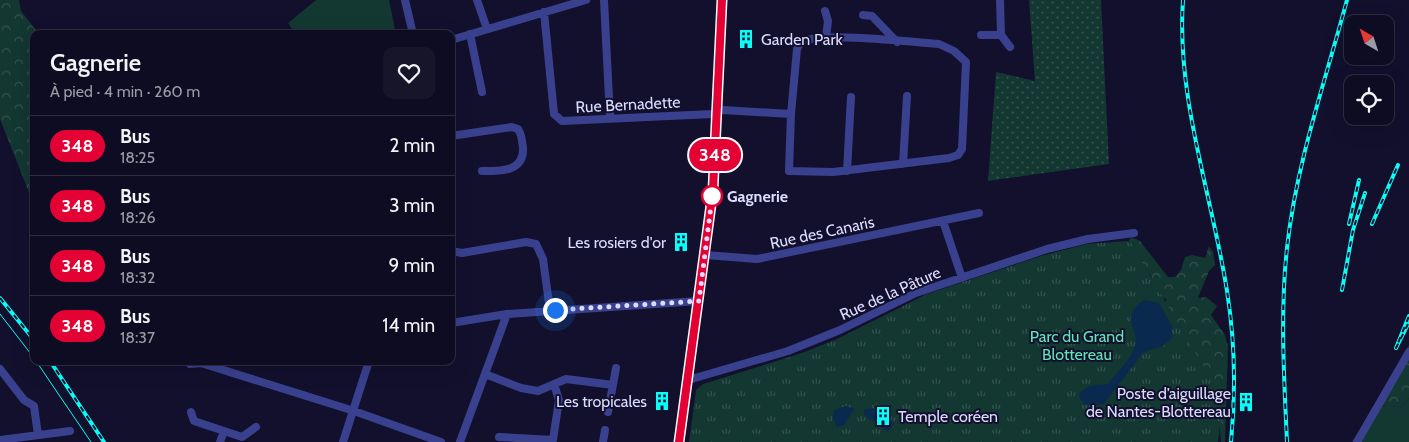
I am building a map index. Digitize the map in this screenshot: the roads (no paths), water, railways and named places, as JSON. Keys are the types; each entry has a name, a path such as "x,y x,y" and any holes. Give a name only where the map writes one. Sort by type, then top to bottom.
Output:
{"street":[{"path":"405,0 412,30"},
{"path":"477,0 487,29"},
{"path":"455,39 586,0"},
{"path":"604,0 610,118"},
{"path":"679,442 713,190 722,0"},
{"path":"1000,0 1001,35 1010,47"},
{"name":"Rue Bernadette","path":"544,12 554,114 562,121 712,114 717,111 791,114"},
{"path":"825,12 828,21 826,37"},
{"path":"863,15 872,16 897,42"},
{"path":"470,34 482,92"},
{"path":"981,35 1001,35"},
{"path":"789,171 847,171 949,158 958,155 962,149 966,62 954,51 939,44 826,37 806,40 800,43 797,49 791,114 789,171 789,181"},
{"path":"847,171 851,96"},
{"path":"903,164 907,96"},
{"path":"455,135 512,127 518,129 522,134 523,156 520,164 514,168 482,171"},
{"name":"Rue des Canaris","path":"705,255 757,260 980,213"},
{"path":"943,221 962,278"},
{"name":"Rue de la Pâture","path":"688,380 788,351 840,330 916,293 1088,238 1134,233"},
{"path":"455,252 462,253 526,242 536,244 543,260 550,311"},
{"path":"455,322 507,314 699,301"},
{"path":"460,442 507,314"},
{"path":"1357,442 1409,352"},
{"path":"207,365 441,442"},
{"path":"343,442 369,365"},
{"path":"608,412 616,368"},
{"path":"0,369 24,400 34,406 38,435"},
{"path":"486,374 521,388 538,391 566,379 613,385"},
{"path":"499,437 553,440 559,400 554,384"},
{"path":"191,412 194,422 242,437 256,426"},
{"path":"603,442 605,430"},
{"path":"0,440 16,440 70,431"},
{"path":"220,442 224,431"}],"water":[{"path":"1144,300 1159,303 1172,326 1172,337 1163,346 1142,354 1104,404 1086,405 1079,395 1082,391 1092,386 1108,384 1133,351 1136,340 1131,318 1132,313 1136,306"},
{"path":"846,406 854,409 844,425 837,427 833,419 834,410"},
{"path":"873,408 894,422 888,432 864,415 864,409"}],"tram line":[{"path":"0,314 30,353"},
{"path":"39,365 91,442"}],"railway":[{"path":"1183,0 1182,37 1190,110 1221,255 1230,310 1234,366 1231,442"},
{"path":"1287,442 1283,320 1285,272 1291,217 1304,154 1347,0"},
{"path":"1372,224 1398,165"},
{"path":"1349,224 1359,180"},
{"path":"1342,290 1353,230 1365,193"},
{"path":"0,298 30,335"},
{"path":"1408,324 1396,348 1409,316"},
{"path":"53,365 104,442"}],"place":[{"name":"Garden Park","path":"746,39"},
{"name":"Gagnerie","path":"712,196"},
{"name":"Les rosiers d'or","path":"681,242"},
{"name":"Les tropicales","path":"662,401"},
{"name":"Poste d’aiguillage de Nantes-Blottereau","path":"1246,402"},
{"name":"Temple coréen","path":"883,416"}],"park label":[{"name":"Parc du Grand Blottereau","path":"1077,345"}]}
